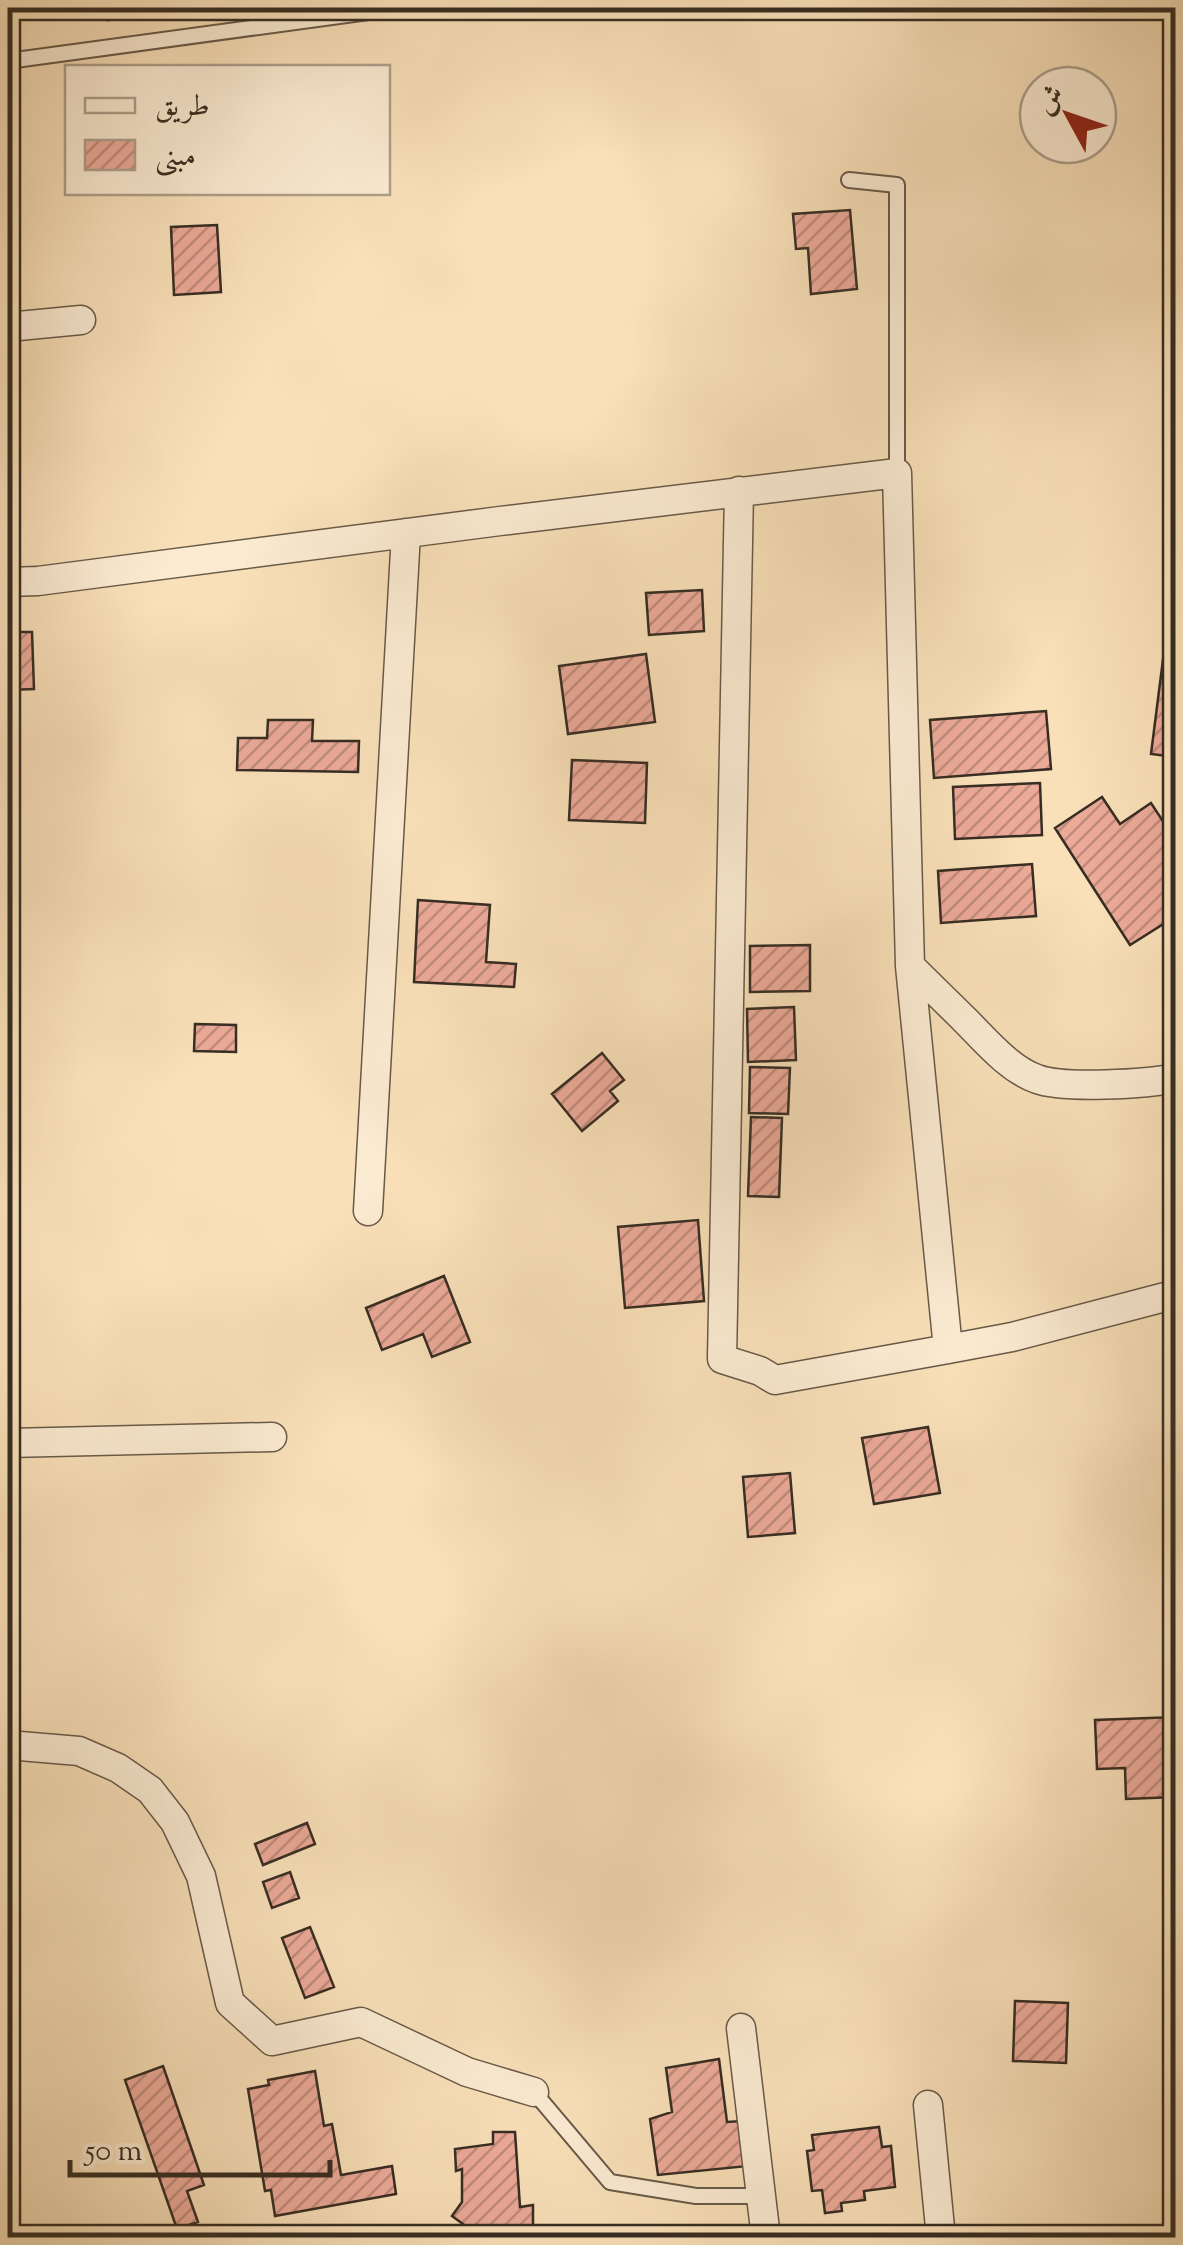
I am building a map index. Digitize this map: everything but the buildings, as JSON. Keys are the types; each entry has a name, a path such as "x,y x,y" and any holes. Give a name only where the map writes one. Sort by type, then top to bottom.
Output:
{"street":[{"path":"8,327 81,320"},
{"path":"8,582 897,474 910,966 948,1349"},
{"path":"739,492 722,1359 775,1380 1012,1337 1165,1297"},
{"path":"368,1212 406,534"},
{"path":"910,966 996,1052 1033,1078 1050,1083 1106,1084 1176,1078"},
{"path":"8,1444 272,1436"},
{"path":"8,1744 79,1751 118,1768 150,1790 175,1822 200,1876 230,2003 272,2041 361,2022 466,2072 534,2092"},
{"path":"741,2028 766,2238"},
{"path":"928,2105 941,2238"}],"lane":[{"path":"8,61 398,8"},
{"path":"849,180 897,185 897,474"},
{"path":"534,2092 610,2182 696,2196 761,2196"}]}
